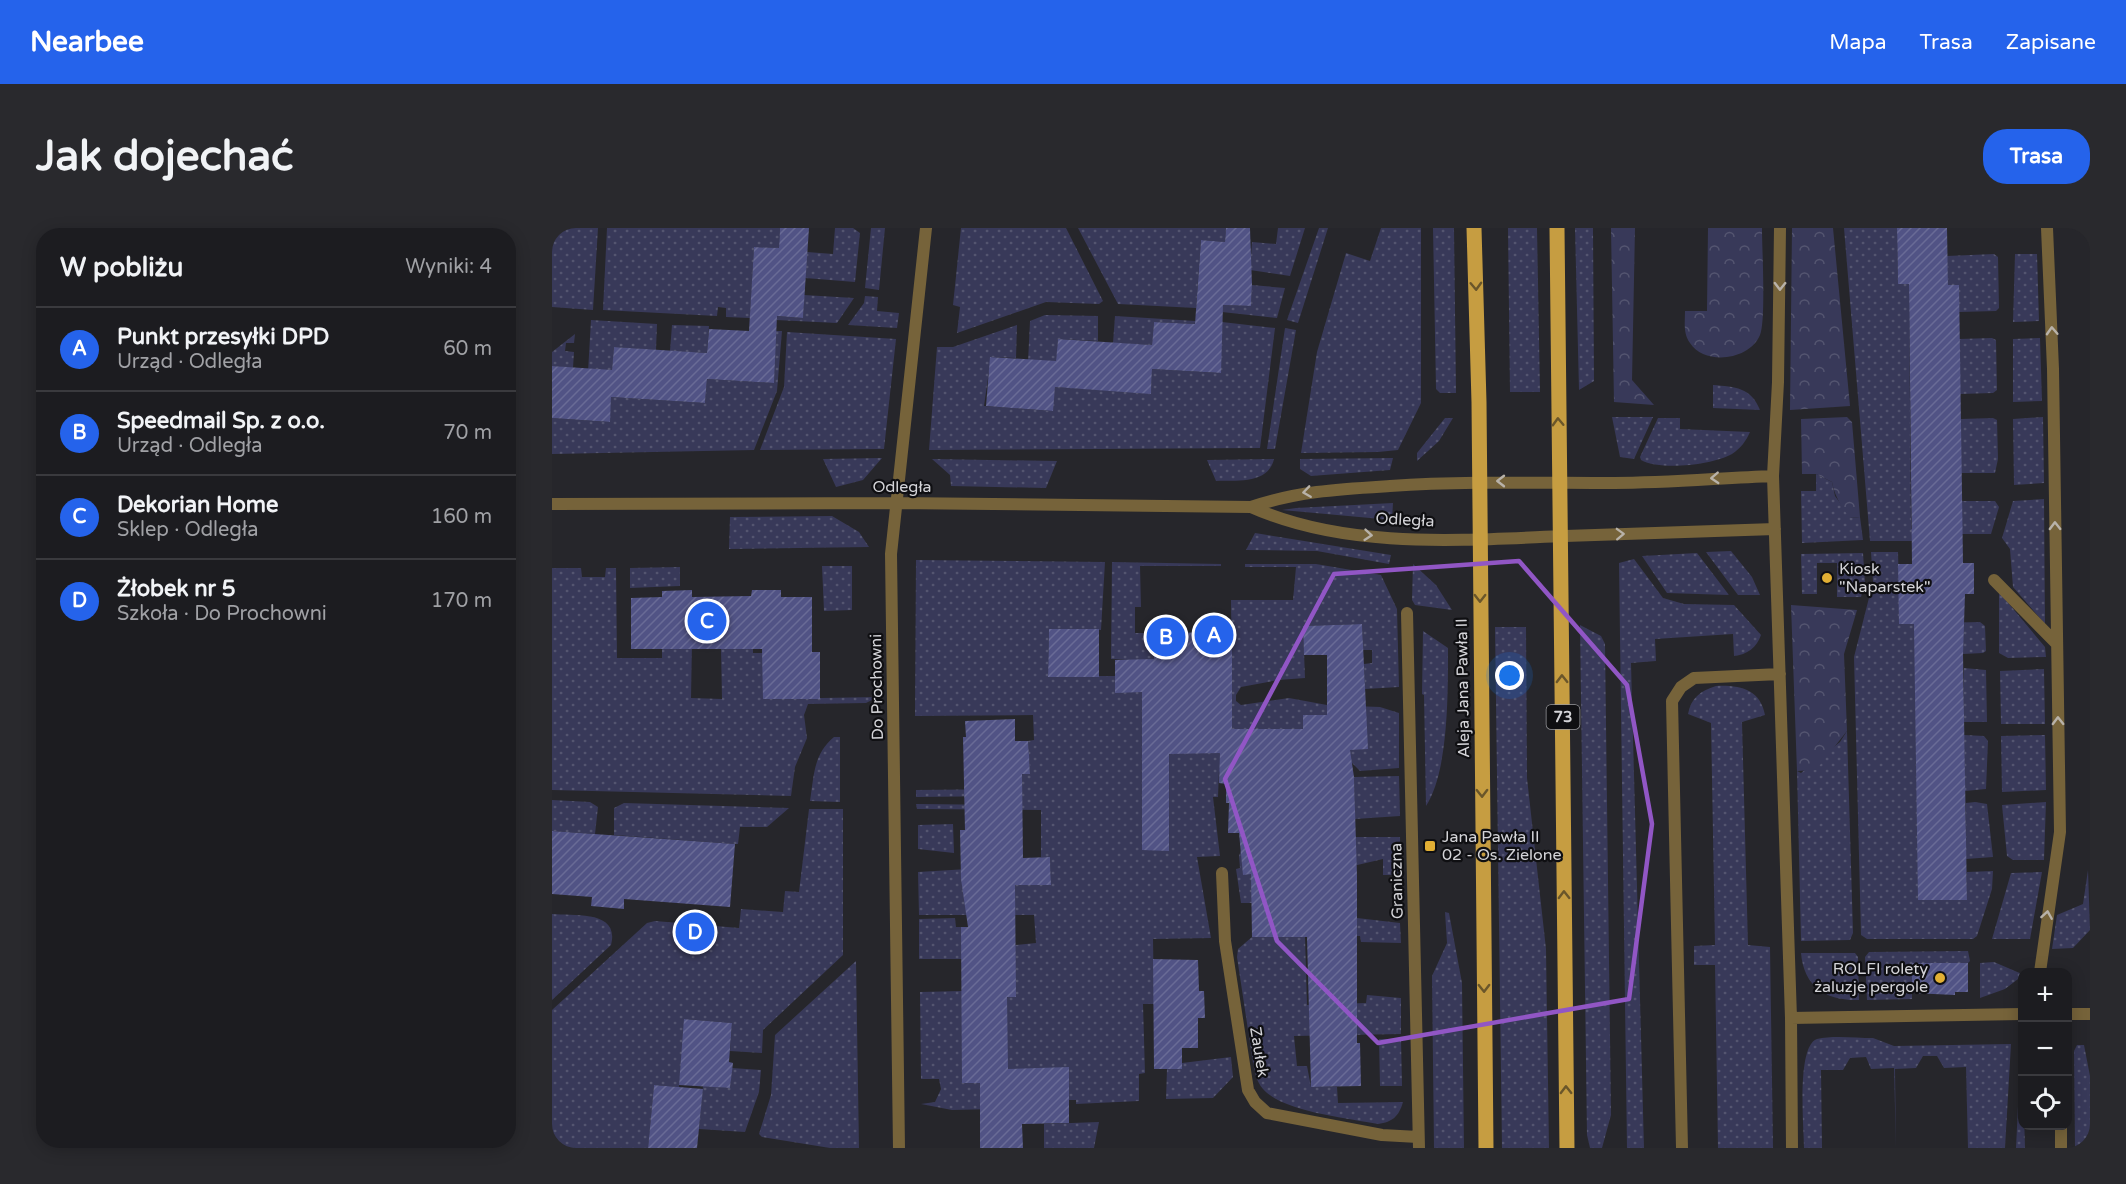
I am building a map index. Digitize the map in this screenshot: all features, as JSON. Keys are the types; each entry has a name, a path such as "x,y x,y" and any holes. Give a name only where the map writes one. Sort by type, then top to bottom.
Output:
{"main road":[{"name":"Aleja Jana Pawła II","path":"1474,228 1480,540 1486,1148"},
{"name":"73","path":"1557,228 1567,1148"}],"street":[{"name":"Do Prochowni","path":"899,1148 891,554 926,228"},
{"path":"1780,228 1778,382 1773,476 1791,1018 1792,1148"},
{"path":"2041,968 2060,832 2054,369 2047,228"},
{"name":"Odległa","path":"552,504 896,503 1251,507 1285,495 1321,490 1479,481 1614,483 1773,476"},
{"name":"Odległa","path":"1251,507 1279,519 1324,531 1406,538 1480,540 1775,529"},
{"path":"1994,580 2057,644"},
{"name":"Graniczna","path":"1407,613 1419,1143"},
{"path":"1682,1148 1672,701 1681,687 1694,678 1780,674"},
{"name":"Zaułek","path":"1222,873 1225,941 1248,1089 1255,1102 1267,1113 1419,1143"},
{"path":"1791,1018 2018,1014"},
{"path":"2072,1014 2090,1014"},
{"path":"2061,1130 2061,1148"}],"highlighted area":[{"path":"1519,561 1627,685 1652,824 1629,999 1378,1043 1277,941 1225,779 1334,574"}],"green space":[{"path":"552,228 598,228 593,310 552,307"},
{"path":"607,228 780,228 779,248 754,247 750,318 726,317 726,308 718,307 717,316 603,310"},
{"path":"835,228 853,228 860,233 855,282 805,278 807,252 833,254"},
{"path":"871,228 885,228 879,290 865,288"},
{"path":"961,228 1066,228 1103,301 1099,304 1046,302 957,333 960,307 953,305"},
{"path":"1078,228 1226,228 1225,242 1201,240 1196,308 1118,304"},
{"path":"1278,228 1305,228 1290,276 1250,270 1252,242 1276,244"},
{"path":"1319,228 1328,228 1298,323 1287,320"},
{"path":"1381,228 1421,228 1421,403 1398,450 1301,453 1317,352 1346,253 1370,261"},
{"path":"1433,228 1454,228 1456,393 1440,393 1436,389"},
{"path":"1508,228 1537,228 1540,392 1510,392"},
{"path":"1575,228 1593,228 1594,381 1579,390"},
{"path":"1611,228 1635,228 1632,380 1654,405 1614,402"},
{"path":"1708,228 1762,228 1763,300 1760,335 1747,350 1727,357 1706,355 1697,350 1690,343 1685,332 1685,311 1707,311"},
{"path":"1792,228 1833,228 1850,406 1790,410"},
{"path":"1844,228 1897,228 1898,284 1909,284 1911,529 1962,529 1961,501 1995,501 1999,507 1991,534 1912,534 1912,541 1870,541"},
{"path":"1994,254 1998,257 1999,308 1996,311 1959,312 1959,285 1948,285 1947,256"},
{"path":"2015,254 2037,254 2039,321 2013,322"},
{"path":"1252,285 1285,288 1277,318 1222,312 1223,305 1251,306"},
{"path":"804,295 854,298 837,323 776,320 776,316 803,318"},
{"path":"865,296 878,297 877,311 899,313 897,328 848,325 864,303"},
{"path":"1045,315 1098,316 1098,341 1058,339 1056,364 1028,362 1030,321"},
{"path":"1115,316 1196,321 1195,324 1154,322 1152,345 1113,343"},
{"path":"591,320 657,324 656,350 614,347 612,373 588,372"},
{"path":"1222,322 1275,328 1260,448 929,450 937,347 953,347 1017,325 1016,358 991,357 984,406 1052,411 1055,387 1151,393 1152,369 1220,373"},
{"path":"672,325 709,326 707,353 670,351"},
{"path":"1285,328 1296,330 1275,449 1267,449"},
{"path":"775,331 782,331 777,391 754,450 552,454 552,418 609,422 611,397 705,403 707,379 774,383"},
{"path":"787,332 896,339 884,449 760,450 784,387"},
{"path":"575,334 574,343 566,343 565,351 574,352 573,368 552,366 552,352"},
{"path":"1992,338 1996,340 1997,390 1993,393 1960,394 1959,339"},
{"path":"2040,338 2042,401 2013,402 2013,339"},
{"path":"1713,385 1735,388 1747,393 1760,410 1713,408"},
{"path":"1612,417 1653,417 1634,459 1620,457"},
{"path":"1847,417 1852,422 1860,517 1850,518 1839,501 1832,482 1816,474 1802,474 1801,419"},
{"path":"2043,417 2044,483 2014,485 2013,419"},
{"path":"1445,418 1453,418 1439,441 1417,461 1417,453"},
{"path":"1658,418 1680,418 1680,429 1750,432 1738,449 1723,458 1700,464 1661,465 1641,460 1640,457"},
{"path":"1993,418 1997,420 1998,459 1995,473 1961,473 1961,419"},
{"path":"882,458 863,480 836,487 823,459"},
{"path":"1393,458 1390,470 1311,476 1300,469 1300,459"},
{"path":"932,459 1057,461 1046,488 951,486 950,475"},
{"path":"1274,459 1271,467 1259,477 1233,481 1216,481 1207,460"},
{"path":"1816,474 1832,482 1835,496 1851,518 1860,517 1863,540 1802,543 1801,491 1816,491"},
{"path":"2044,499 2045,624 2013,587 2010,549 2002,538 2013,501"},
{"path":"1393,503 1392,520 1282,510 1296,508"},
{"path":"832,516 859,532 869,547 729,549 730,517"},
{"path":"1255,533 1391,555 1389,564 1317,551 1246,550"},
{"path":"1731,551 1752,577 1760,595 1738,595 1706,552"},
{"path":"1871,552 1898,552 1900,624 1980,622 1985,626 1986,651 1983,653 1963,654 1963,628 1918,900 1967,900 1967,872 1993,871 1992,889 1977,936 1973,939 1867,939 1861,935 1854,657 1873,582"},
{"path":"1697,553 1729,595 1667,593 1642,556"},
{"path":"1863,553 1865,583 1861,597 1837,597 1837,563 1817,563 1817,594 1802,594 1801,554"},
{"path":"1634,559 1663,598 1684,604 1734,605 1761,635 1751,650 1734,656 1733,634 1655,639 1656,661 1631,663 1644,1148 1627,1148 1619,563"},
{"path":"916,560 1105,562 1101,630 1049,629 1048,676 1115,676 1131,660 1111,659 1112,562 1221,564 1221,566 1140,566 1141,607 1135,607 1135,633 1154,633 1155,692 1232,691 1231,600 1293,600 1296,567 1245,567 1245,564 1316,564 1381,575 1397,609 1399,687 1365,689 1364,664 1372,663 1372,650 1363,650 1362,624 1303,626 1305,678 1241,687 1236,695 1236,701 1241,705 1289,698 1327,705 1380,707 1399,713 1399,768 1360,771 1352,763 1310,765 1311,837 1400,837 1401,875 1383,875 1383,859 1353,866 1285,903 1241,903 1236,869 1240,868 1239,856 1247,833 1273,834 1219,771 1218,797 1213,797 1220,856 1197,857 1211,938 1153,939 1154,1004 1143,1004 1145,1073 1139,1074 1139,1101 1076,1104 1076,1100 1069,1100 1069,1068 1043,1108 952,1110 921,1104 935,1102 941,1089 939,1079 921,1079 920,992 962,991 1015,945 1036,943 1034,915 919,915 918,872 968,869 1023,885 1051,884 1050,857 1041,857 1041,810 917,809 916,804 1010,805 1010,796 916,797 916,790 1010,789 1010,774 1030,774 1028,741 1034,740 1033,715 915,716"},
{"path":"1413,564 1436,585 1452,610 1415,605 1412,600"},
{"path":"822,566 852,566 852,610 824,611"},
{"path":"680,567 680,586 630,588 630,568"},
{"path":"552,568 581,568 582,577 605,577 606,568 616,568 617,658 662,658 662,643 692,642 691,698 722,699 721,649 753,649 753,653 763,653 764,699 878,697 866,703 808,704 804,715 807,738 795,767 791,796 552,790"},
{"path":"1999,592 2045,647 2046,657 2008,658 1999,653"},
{"path":"1791,605 1857,610 1844,654 1847,731 1816,770 1797,771"},
{"path":"1580,625 1601,636 1605,644 1611,1115 1602,1148 1590,1148 1587,1135"},
{"path":"1495,627 1526,627 1527,778 1546,949 1549,1148 1502,1148"},
{"path":"1423,631 1448,648 1446,730 1443,752 1434,791 1426,806 1424,695 1422,694"},
{"path":"1964,668 1986,670 1987,722 1964,722"},
{"path":"2044,669 2045,724 2001,724 2000,671"},
{"path":"1716,686 1733,686 1748,690 1759,699 1765,715 1742,722 1748,945 1770,947 1773,1148 1718,1148 1715,965 1694,965 1694,946 1715,945 1711,723 1688,714 1697,696"},
{"path":"1847,731 1853,933 1850,940 1801,941 1797,771 1801,773 1840,742"},
{"path":"1964,735 1984,736 1988,741 1986,789 1965,791"},
{"path":"2045,735 2046,790 2002,792 2001,736"},
{"path":"834,737 840,737 840,802 810,801 818,758"},
{"path":"1399,776 1400,816 1355,819 1354,777"},
{"path":"552,800 590,802 598,807 595,834 552,831"},
{"path":"2046,802 2044,860 2013,860 2007,856 2002,805"},
{"path":"624,803 789,808 767,827 740,827 738,844 735,844 614,835 614,808"},
{"path":"1966,803 1987,804 1993,857 1966,859"},
{"path":"809,809 843,809 843,955 763,1030 762,1053 730,1051 732,1023 685,1019 679,1087 654,1085 648,1148 552,1148 552,1010 647,923 655,921 739,928 741,909 783,912 785,891 799,892"},
{"path":"953,824 954,853 918,849 918,825"},
{"path":"2088,870 2090,930 2073,948 2052,949 2057,915 2083,904"},
{"path":"2042,872 2030,939 1992,939 2011,873"},
{"path":"1445,912 1449,913 1462,983 1464,1148 1434,1148 1432,976 1447,943"},
{"path":"552,914 594,917 609,926 612,934 611,945 552,1000"},
{"path":"955,918 956,927 961,927 962,959 919,959 919,919"},
{"path":"1357,918 1400,923 1401,943 1361,942 1360,936 1305,936 1307,1005 1366,1003 1367,995 1401,998 1401,1034 1294,1036 1297,1066 1307,1066 1311,1087 1337,1087 1338,1103 1403,1102 1395,1117 1388,1122 1378,1124 1300,1109 1272,1097 1263,1089 1257,1080 1253,1063 1237,957 1238,949 1252,937 1283,937 1357,921"},
{"path":"1968,951 1970,961 1968,963 1912,963 1912,999 1867,1000 1865,957 1869,952"},
{"path":"1801,953 1855,953 1858,957 1859,1000 1836,998 1819,990 1807,975"},
{"path":"856,961 859,1148 830,1148 762,1137 759,1134 771,1095 775,1035"},
{"path":"1994,962 2018,972 2018,979 2005,989 1980,998 1980,963"},
{"path":"1823,1038 1873,1038 1894,1046 2011,1044 2005,1148 1968,1148 1966,1067 1944,1068 1937,1056 1923,1056 1916,1068 1895,1069 1896,1148 1894,1068 1871,1069 1866,1057 1850,1058 1843,1070 1821,1070 1822,1148 1804,1148 1803,1089 1806,1056 1810,1045 1817,1039"},
{"path":"1379,1039 1401,1039 1402,1086 1380,1086"},
{"path":"2077,1045 2084,1045 2090,1076 2090,1148 2075,1148 2074,1051"},
{"path":"1231,1057 1233,1077 1213,1098 1166,1099 1167,1069 1182,1069 1182,1063"},
{"path":"732,1068 761,1070 759,1092 745,1132 699,1129 703,1086 730,1088"},
{"path":"2018,1106 2018,1130 2024,1130 2025,1148 2016,1148"},
{"path":"1099,1122 1094,1148 1044,1148 1044,1124"}],"building":[{"path":"780,228 809,228 803,318 777,316 774,383 707,379 705,403 611,397 610,422 552,418 552,366 612,370 614,347 707,353 709,329 749,331 754,247 779,248"},
{"path":"1226,228 1250,228 1252,285 1251,306 1223,305 1221,373 1152,369 1151,394 1055,387 1053,411 986,406 990,357 1056,361 1058,339 1152,345 1154,322 1195,324 1201,240 1225,242"},
{"path":"1897,228 1947,228 1948,285 1959,285 1963,563 1974,563 1974,594 1965,594 1963,654 1967,900 1918,900 1914,624 1899,624 1898,564 1912,564 1909,284 1898,284"},
{"path":"692,590 692,597 751,596 752,590 781,590 781,597 812,597 812,652 820,652 820,699 763,699 762,649 631,649 631,598 662,597 662,591"},
{"path":"1362,624 1368,749 1350,750 1354,777 1357,876 1357,1043 1360,1043 1361,1086 1311,1087 1307,937 1252,937 1251,874 1243,875 1239,833 1228,833 1229,803 1226,803 1226,784 1219,783 1220,753 1169,754 1169,851 1142,850 1142,692 1115,693 1115,660 1154,659 1154,633 1232,632 1232,729 1303,729 1303,715 1327,715 1327,655 1304,655 1303,626"},
{"path":"1049,629 1099,629 1099,677 1048,677"},
{"path":"1015,719 1015,741 1028,741 1029,755 1030,774 1022,774 1023,858 1050,857 1051,885 1015,885 1016,997 1007,997 1008,1069 1069,1067 1069,1123 1022,1124 1023,1148 980,1148 980,1083 962,1083 961,927 968,927 961,879 960,830 965,830 963,737 966,737 965,721"},
{"path":"552,831 735,844 730,907 624,899 624,909 591,906 592,897 552,894"},
{"path":"1153,959 1198,960 1199,991 1204,991 1205,1018 1198,1018 1198,1048 1182,1048 1182,1069 1154,1069"},
{"name":"ROLFI rolety żaluzje pergole","path":"1912,963 1968,963 1968,992 1955,992 1955,995 1912,993"},
{"path":"684,1019 732,1023 729,1062 733,1063 730,1088 679,1085"},
{"path":"654,1085 703,1089 697,1148 648,1148"}],"place":[{"name":"Kiosk \"Naparstek\"","path":"1827,578"},
{"name":"Dekorian Home","path":"707,621"},
{"name":"Punkt przesyłki DPD","path":"1214,635"},
{"name":"Speedmail Sp. z o.o.","path":"1166,637"},
{"name":"Jana Pawła II 02 - Os. Zielone","path":"1430,846"},
{"name":"Żłobek nr 5","path":"695,932"},
{"name":"ROLFI rolety żaluzje pergole","path":"1940,978"}]}
